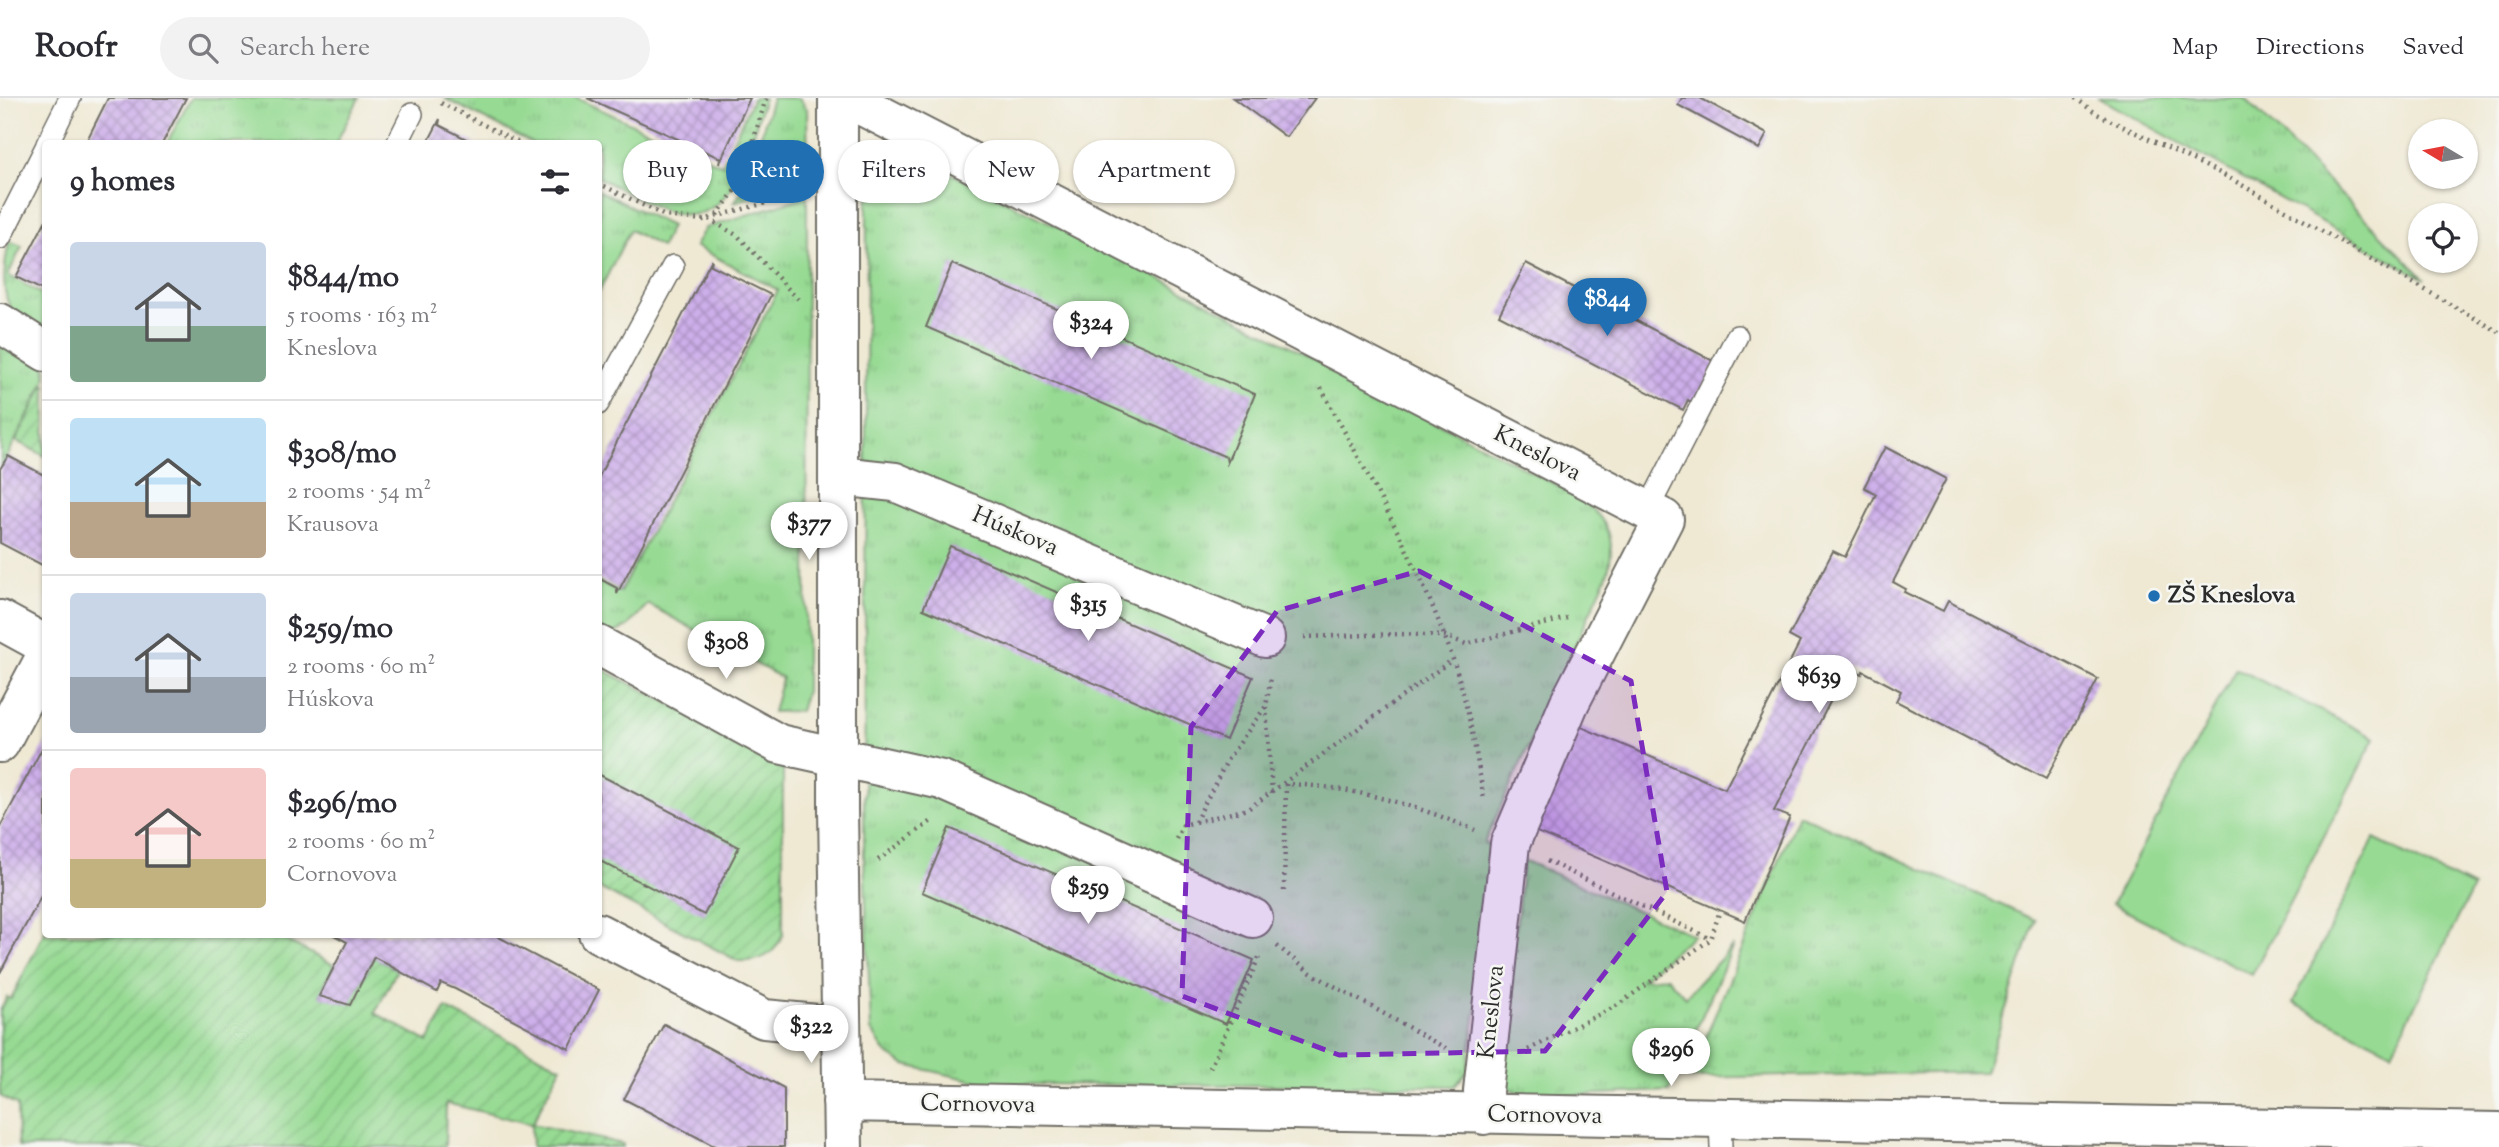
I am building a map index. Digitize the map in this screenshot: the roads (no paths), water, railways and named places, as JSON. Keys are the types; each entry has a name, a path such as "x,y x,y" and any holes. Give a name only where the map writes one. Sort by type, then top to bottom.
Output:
{"street":[{"path":"838,98 839,1026 843,1147"},
{"name":"Kneslova","path":"847,98 1655,515 1569,704 1499,840 1484,1115"},
{"path":"0,323 42,349"},
{"name":"Húskova","path":"839,477 895,482 1265,638"},
{"path":"0,620 42,643"},
{"path":"602,647 779,744 942,779 1253,918"},
{"path":"0,743 42,664"},
{"path":"602,935 764,1018 839,1026"},
{"name":"Cornovova","path":"842,1102 1484,1115 1721,1132 2499,1132"}],"lane":[{"path":"49,140 70,98"},
{"path":"399,140 412,114"},
{"path":"0,238 42,153"},
{"path":"602,397 673,266"},
{"path":"1655,515 1737,336"}],"place":[{"name":"ZŠ Kneslova","path":"2154,596"}]}
